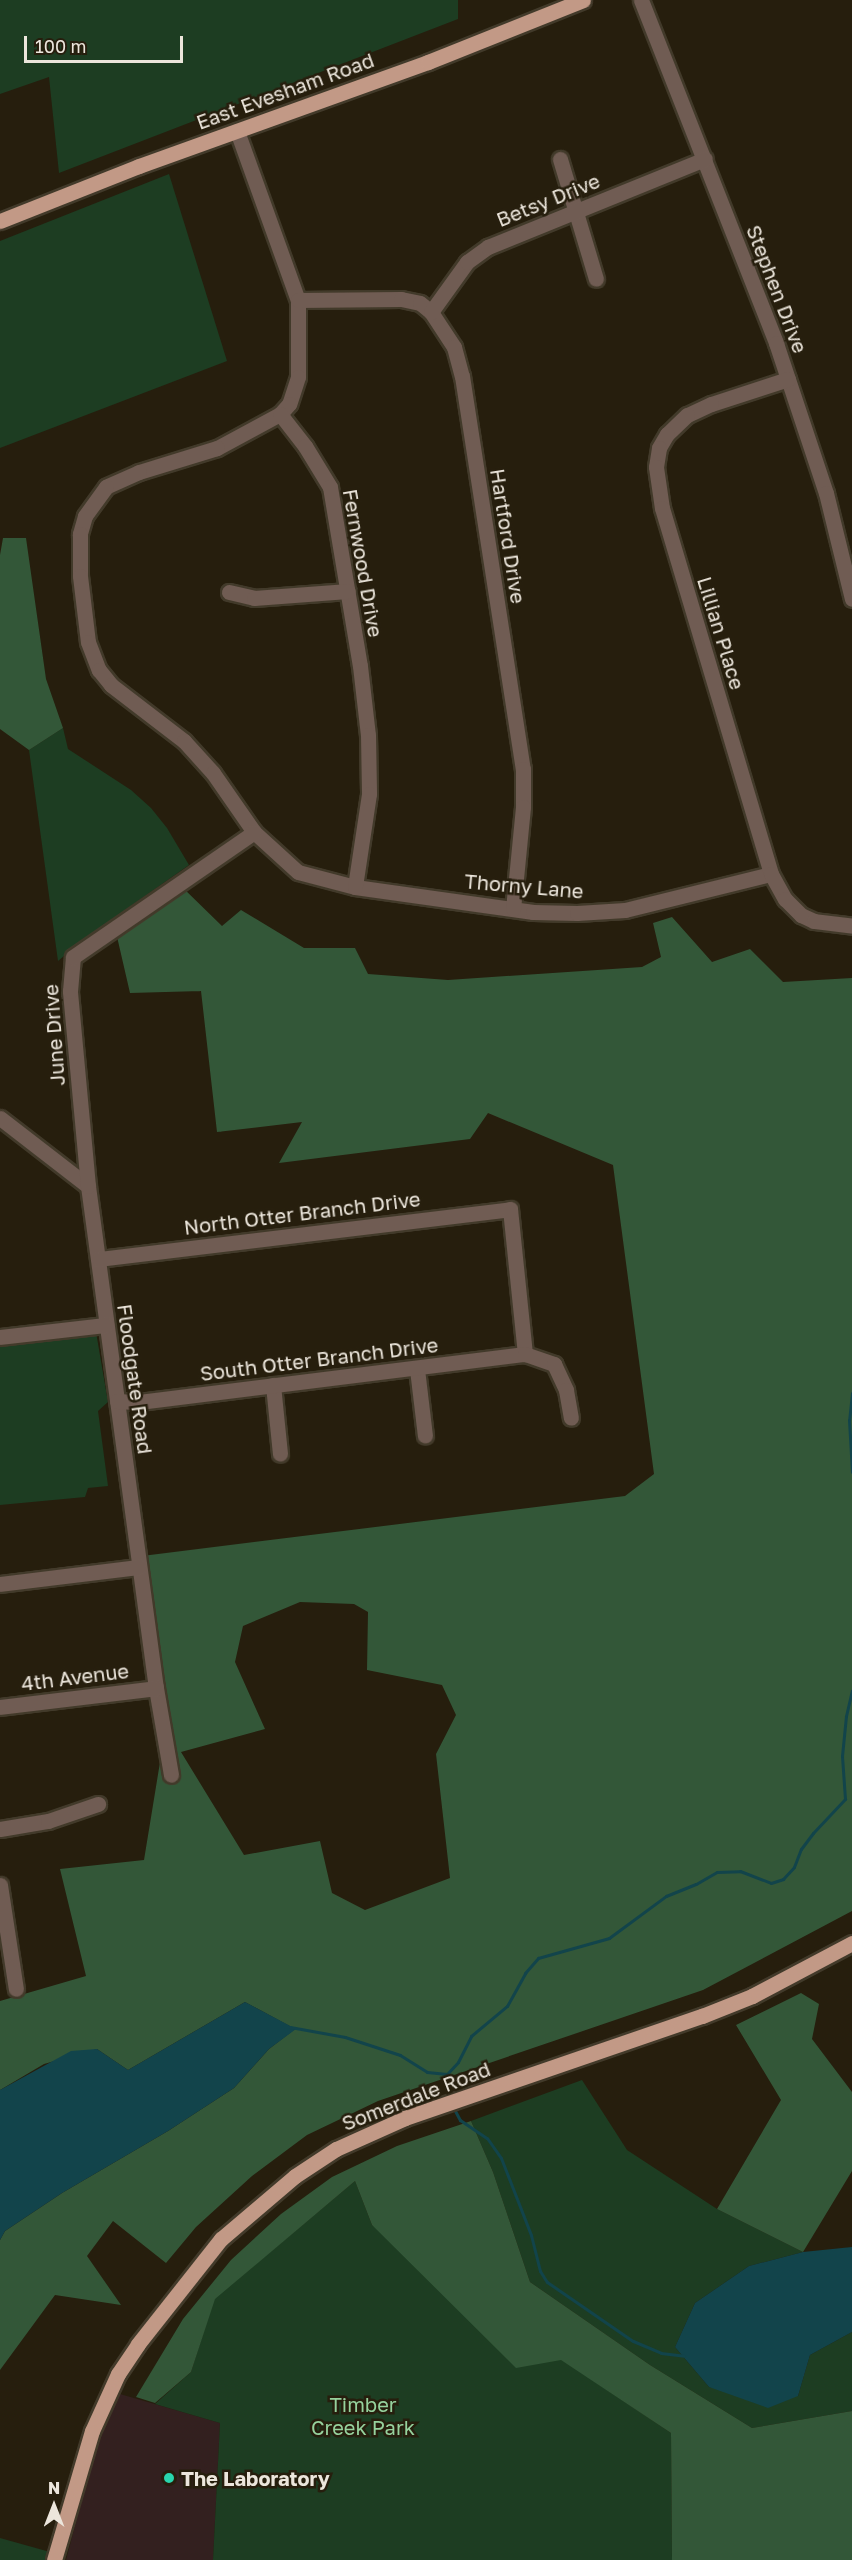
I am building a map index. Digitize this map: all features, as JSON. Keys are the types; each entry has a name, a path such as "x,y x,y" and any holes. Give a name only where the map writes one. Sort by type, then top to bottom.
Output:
{"main road":[{"name":"East Evesham Road","path":"0,221 237,131 428,62 583,0"},
{"name":"Somerdale Road","path":"54,2560 92,2431 105,2399 128,2359 174,2295 221,2239 295,2176 336,2149 405,2118 702,2016 752,1996 852,1943"}],"street":[{"name":"Stephen Drive","path":"641,0 705,159 788,379 846,547 852,599"},
{"path":"237,131 298,300 298,377 289,404 280,414"},
{"path":"560,159 596,279"},
{"name":"Betsy Drive","path":"431,312 467,262 488,247 705,159"},
{"path":"298,300 401,299 420,303 431,312"},
{"name":"Hartford Drive","path":"431,312 454,347 462,376 523,769 523,807 513,909"},
{"name":"Lillian Place","path":"788,379 711,404 687,415 663,441 659,448 656,467 662,508 771,874 784,899 801,915 814,921 852,926"},
{"name":"Fernwood Drive","path":"280,414 305,446 330,487 348,591 368,735 369,794 355,887"},
{"name":"Thorny Lane","path":"280,414 217,448 139,471 106,487 85,516 80,534 80,576 88,642 99,670 111,685 184,741 213,773 254,832 298,872 355,887 513,909 577,914 625,910 771,874"},
{"path":"230,592 254,598 348,591"},
{"name":"June Drive","path":"88,1186 70,991 73,957 85,946 139,913 254,832"},
{"path":"0,1118 88,1186"},
{"name":"Floodgate Road","path":"88,1186 156,1688 171,1775"},
{"name":"North Otter Branch Drive","path":"99,1259 510,1209 525,1354"},
{"path":"0,1337 106,1325"},
{"path":"525,1354 554,1364 566,1390 571,1418"},
{"name":"South Otter Branch Drive","path":"117,1401 139,1402 525,1354"},
{"path":"417,1369 425,1436"},
{"path":"273,1386 280,1454"},
{"path":"0,1584 139,1567"},
{"name":"4th Avenue","path":"0,1707 156,1688"},
{"path":"0,1829 48,1821 98,1804"},
{"path":"0,1885 4,1952 16,1989"}],"shaded area":[{"path":"120,2394 220,2423 213,2560 66,2560 89,2473 109,2414"}],"green space":[{"path":"0,0 458,0 458,19 59,173 49,77 0,94"},
{"path":"169,174 227,361 0,448 0,241"},
{"path":"3,538 26,538 46,679 63,728 29,750 0,729 0,555"},
{"path":"63,728 68,749 131,790 151,808 167,828 189,865 84,939 58,961 29,750"},
{"path":"180,885 222,926 241,910 304,948 355,948 368,974 448,980 642,967 661,957 653,923 672,917 712,962 750,949 783,982 852,978 852,1911 703,1990 378,2101 307,2135 252,2176 196,2227 166,2263 113,2221 87,2256 121,2305 55,2295 0,2370 0,2240 5,2231 62,2193 168,2131 234,2088 269,2049 295,2029 245,2002 128,2070 97,2049 44,2064 0,2090 0,2001 86,1976 60,1869 144,1860 162,1750 134,1557 625,1496 654,1474 613,1165 488,1113 470,1139 279,1163 302,1122 217,1132 201,991 130,993 115,928","holes":["300,1602 354,1604 368,1612 367,1670 442,1685 456,1715 436,1754 450,1878 365,1910 332,1893 320,1841 244,1855 181,1752 265,1729 235,1662 243,1626"]},
{"path":"96,1332 108,1402 98,1411 108,1486 88,1488 85,1497 0,1505 0,1342"},
{"path":"801,1993 819,2004 812,2039 852,2092 852,2171 803,2252 717,2209 781,2100 736,2025"},
{"path":"582,2080 627,2150 717,2209 803,2252 749,2266 695,2303 675,2347 709,2387 798,2396 810,2355 852,2332 852,2411 752,2428 650,2365 530,2282 493,2172 471,2121"},
{"path":"471,2121 493,2172 530,2282 650,2365 752,2428 852,2411 852,2560 672,2560 671,2433 561,2360 516,2368 372,2225 355,2181 215,2299 191,2372 155,2403 136,2397 183,2319 231,2260 281,2214 332,2177 397,2146"},
{"name":"Timber Creek Park","path":"355,2181 372,2225 561,2359 671,2433 672,2560 213,2560 220,2423 155,2404 191,2372 214,2299"},
{"path":"0,2538 50,2552 48,2560 0,2560"}],"water":[{"path":"245,2002 296,2029 269,2049 234,2088 168,2131 62,2193 5,2231 0,2240 0,2090 71,2051 97,2049 128,2070"},
{"path":"852,2247 852,2332 810,2355 798,2396 768,2408 709,2387 675,2347 695,2303 749,2266 803,2252"}],"waterway":[{"path":"852,1393 849,1420 852,1472"},
{"path":"447,2074 458,2062 471,2036 507,2006 525,1973 538,1958 609,1938 666,1896 696,1884 717,1872 740,1871 771,1883 783,1879 794,1867 801,1849 813,1833 845,1799 842,1756 846,1716 852,1691"},
{"path":"290,2027 345,2037 400,2055 427,2072 447,2074"},
{"path":"447,2074 450,2098"},
{"path":"453,2107 460,2120 487,2138 501,2158 531,2235 540,2271 547,2282 633,2341 661,2353 684,2356"}],"place":[{"name":"The Laboratory","path":"169,2478"}]}
